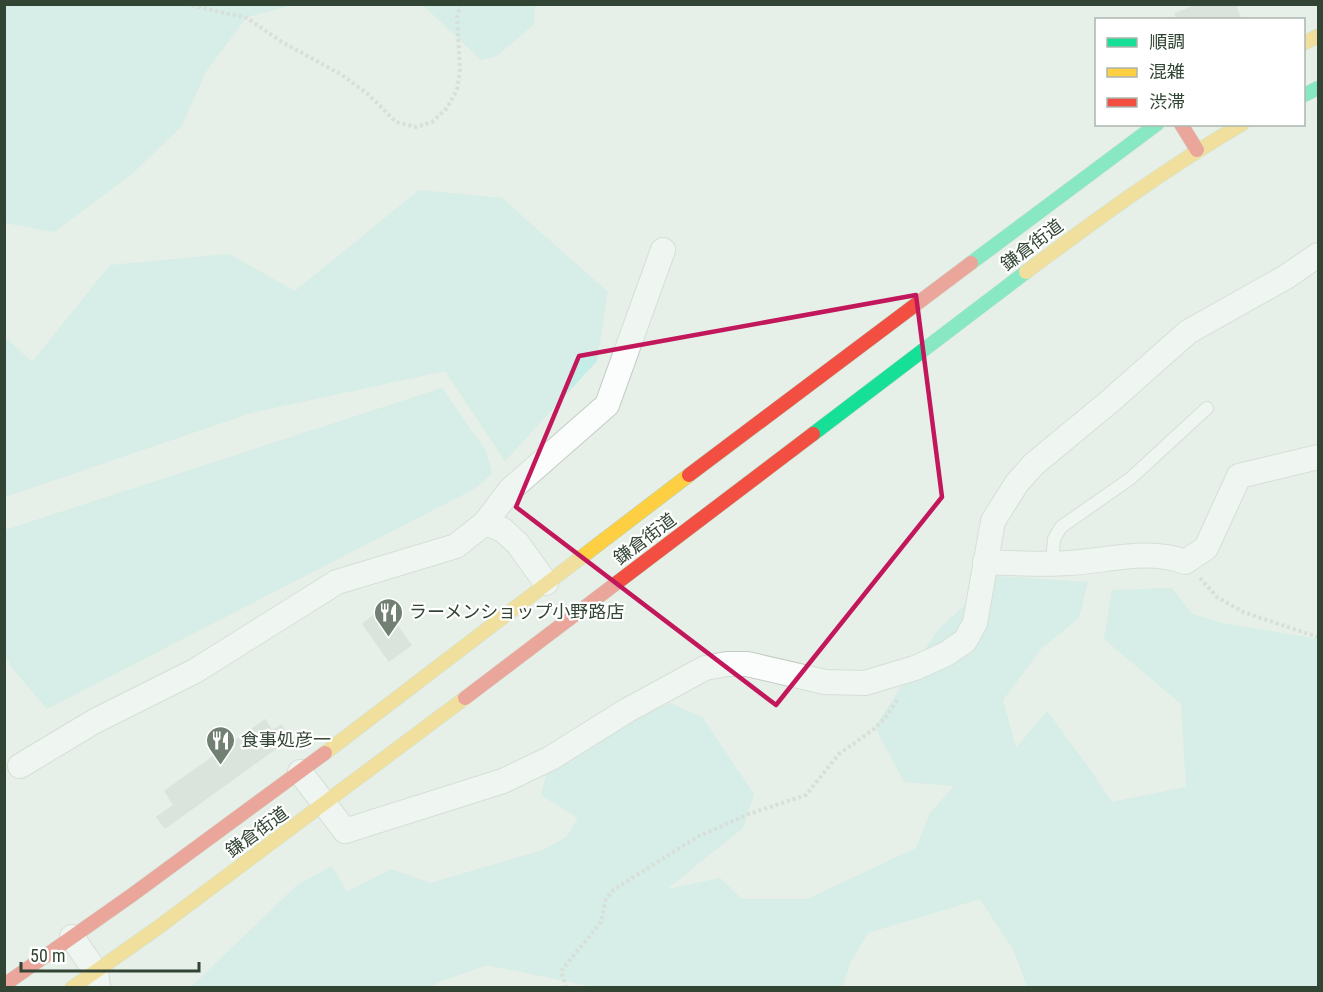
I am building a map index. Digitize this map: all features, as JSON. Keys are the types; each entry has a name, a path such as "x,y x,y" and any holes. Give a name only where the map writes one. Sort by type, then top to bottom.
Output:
{"main road":[{"name":"鎌倉街道","path":"4,984 300,772 546,583 1154,126"},
{"path":"1182,126 1197,150"},
{"name":"鎌倉街道","path":"72,987 97,980 324,804 1123,199 1197,150 1239,126"}],"street":[{"path":"20,766 95,721 195,671 337,582 456,546 485,523 510,490 607,405 663,250"},
{"path":"300,772 345,831 503,781 551,758 626,711 705,668 727,664 747,664 825,682 865,683 920,666 946,654 965,640 975,623 993,521 1017,483 1034,464 1188,332 1286,277 1318,255"},
{"path":"985,562 1052,564 1148,555 1169,556 1185,562 1206,548 1239,476 1318,457"},
{"path":"485,523 502,530 518,544 546,583"},
{"path":"72,937 97,980"}],"lane":[{"path":"1052,564 1054,539 1061,527 1131,478 1207,408"}],"path":[{"path":"186,4 247,18 282,42 342,75 369,94 396,122 416,128 432,122 447,108 457,90 460,69 457,17 461,4"},
{"path":"1185,562 1217,597 1243,612 1318,637"},
{"path":"566,987 561,971 601,922 606,898 613,890 699,836 749,814 806,795 839,754 874,729 885,718 920,666"}],"highlighted area":[{"path":"916,295 942,497 776,705 516,507 579,356"}],"shaded area":[{"path":"4,5 293,5 247,17 207,70 181,127 133,173 54,232 5,223"},
{"path":"423,5 535,5 534,24 497,56 481,60"},
{"path":"419,190 502,198 608,292 597,361 505,461 445,371 251,413 5,497 5,337 32,362 110,265 229,254 295,291"},
{"path":"442,388 486,451 492,474 474,489 47,709 12,668 5,654 5,530"},
{"path":"995,576 1088,582 1079,618 1042,648 1003,700 1016,748 1047,711 1112,802 1186,787 1181,704 1104,639 1112,590 1172,588 1192,614 1222,623 1318,639 1318,987 1027,987 1014,951 980,899 868,933 850,963 843,987 594,987 487,965 439,982 432,987 190,988 297,885 332,866 347,892 391,869 430,883 543,850 566,837 578,818 541,795 556,739 671,703 703,718 754,794 743,828 667,889 720,878 742,899 807,899 916,848 930,813 954,786 904,782 875,727 937,631"}],"building":[{"path":"1199,4 1235,4 1240,18 1177,18 1175,14"},
{"path":"378,612 384,620 390,616 411,645 389,661 363,624"},
{"path":"265,720 272,731 281,725 290,738 165,828 157,817 174,805 165,791"}],"traffic: fast":[{"path":"1305,94 1318,88"},
{"path":"971,263 1154,126"},
{"path":"813,434 1026,272"}],"traffic: slow":[{"path":"1305,42 1318,36"},
{"path":"1026,272 1105,214 1239,126"},
{"path":"325,753 689,475"},
{"path":"72,988 156,929 465,698"}],"traffic: jam":[{"path":"1182,126 1197,150"},
{"path":"689,475 971,263"},
{"path":"465,698 813,434"},
{"path":"4,985 132,895 325,753"}],"place":[{"name":"ラーメンショップ小野路店","path":"388,638"},
{"name":"食事処彦一","path":"220,766"}]}
